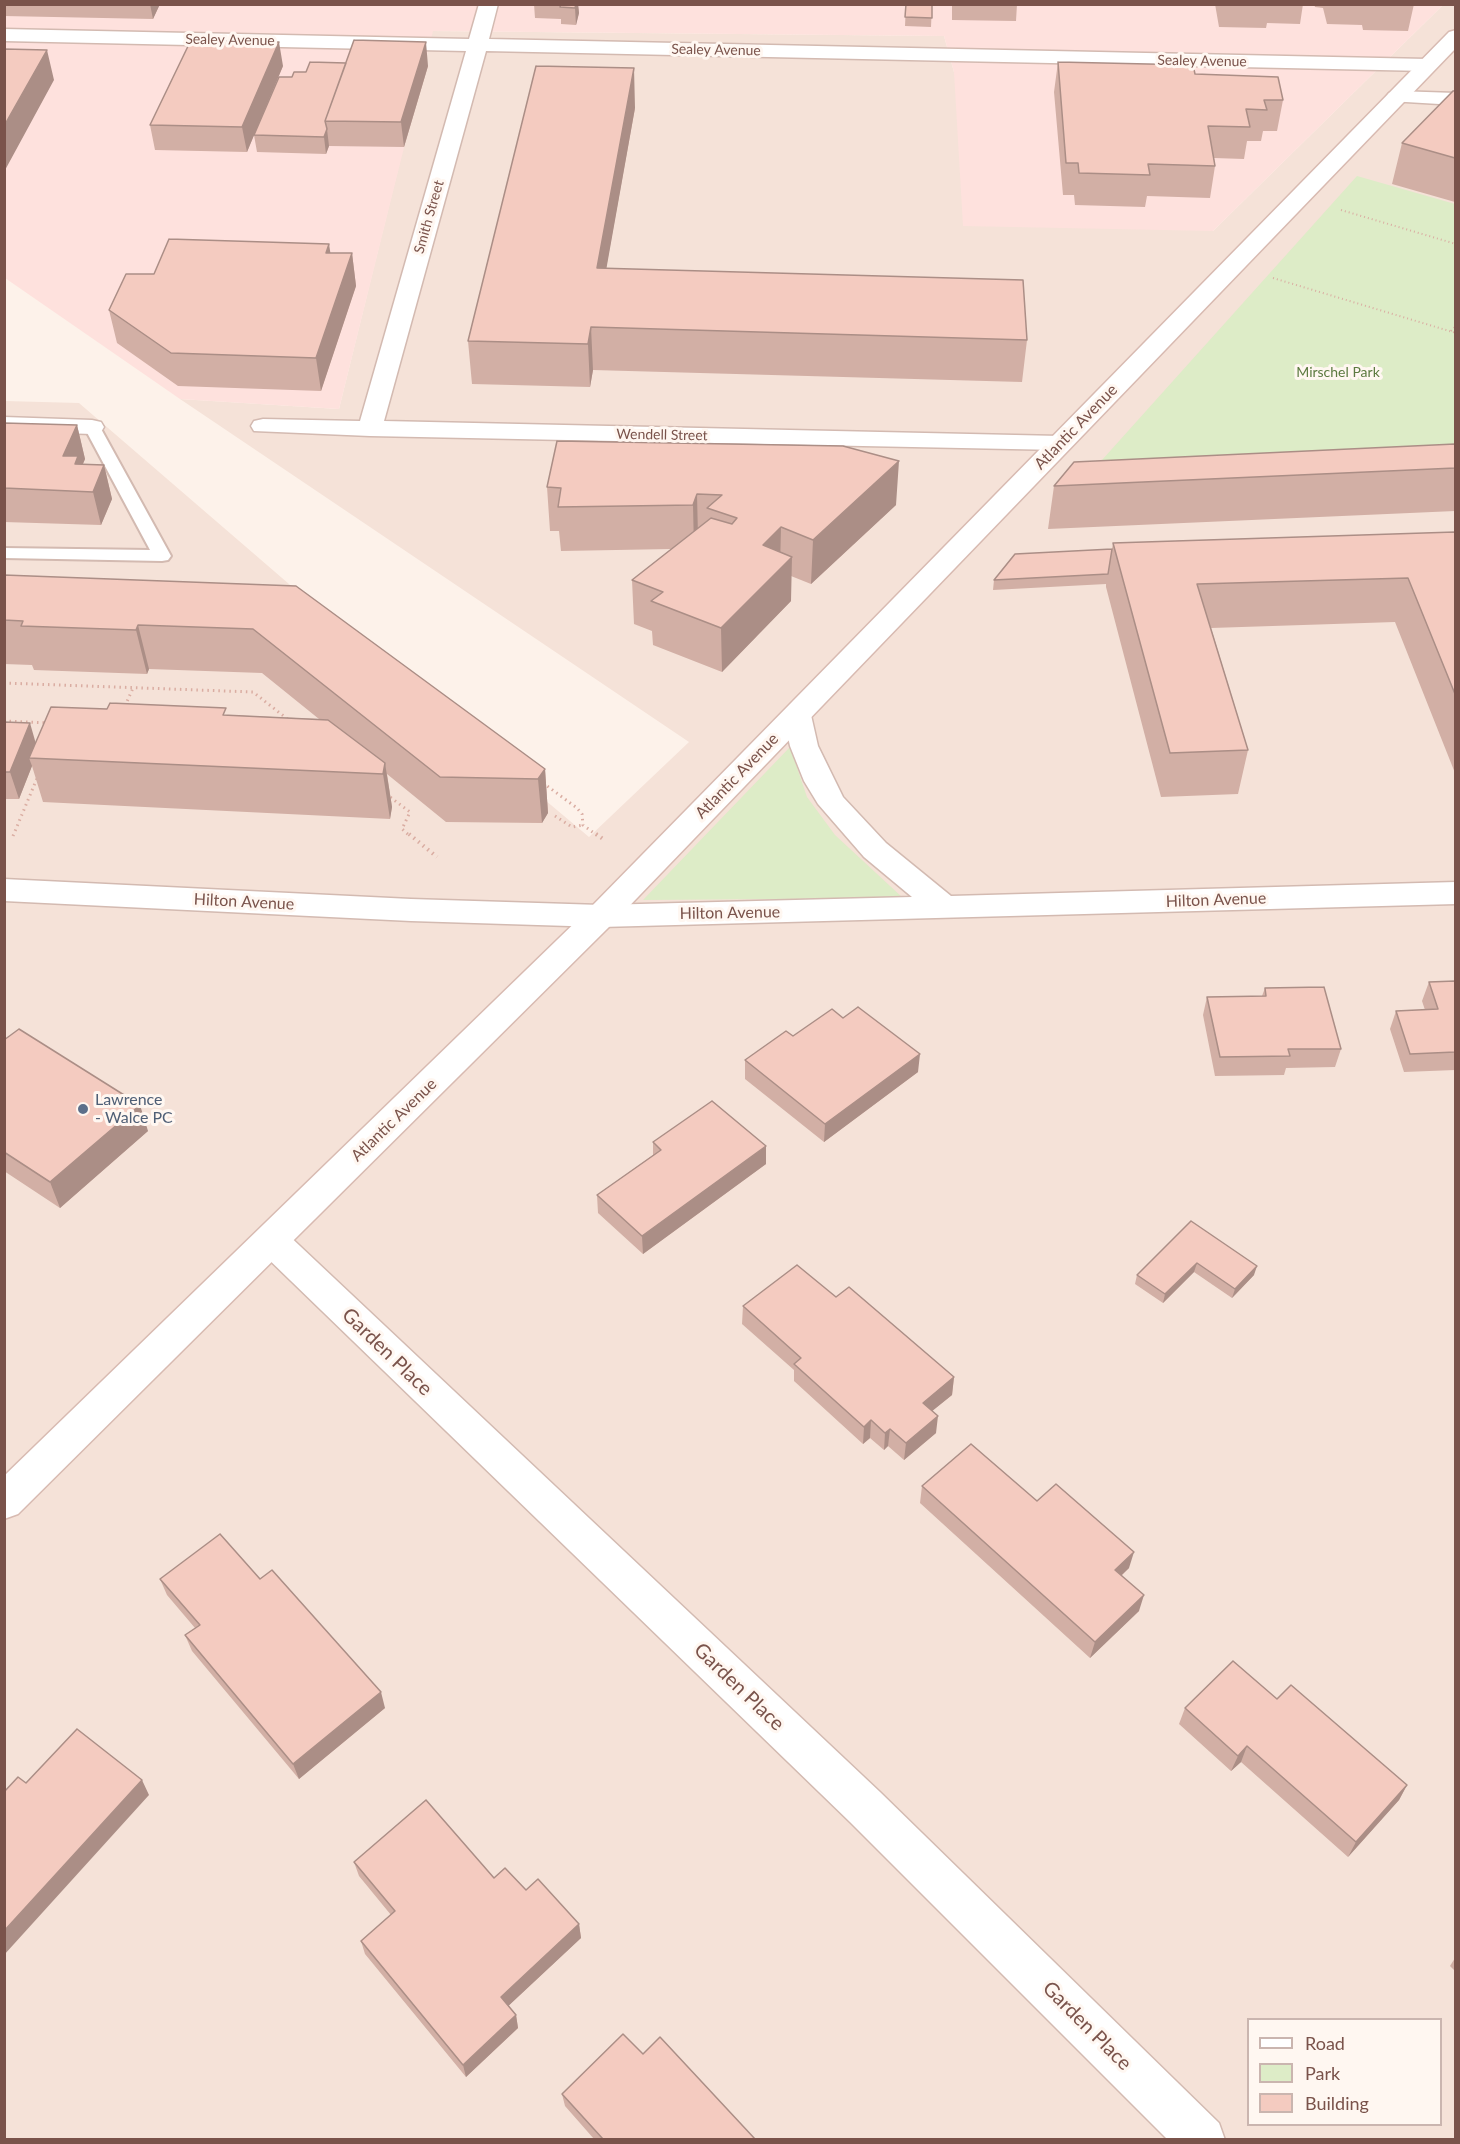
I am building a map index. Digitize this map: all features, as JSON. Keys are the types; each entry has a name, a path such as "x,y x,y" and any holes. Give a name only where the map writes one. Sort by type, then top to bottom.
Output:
{"street":[{"name":"Smith Street","path":"370,429 489,4"},
{"name":"Sealey Avenue","path":"4,35 1427,65"},
{"name":"Atlantic Avenue","path":"4,1502 601,916 1455,36"},
{"path":"1396,97 1455,99"},
{"path":"4,424 92,427"},
{"name":"Wendell Street","path":"263,426 1060,443"},
{"path":"797,715 804,746 832,804 875,850 946,908"},
{"name":"Hilton Avenue","path":"4,890 411,910 601,916 1455,893"},
{"name":"Garden Place","path":"271,1240 865,1807 1202,2139"}],"lane":[{"path":"4,553 162,556 92,427"}],"path":[{"path":"1299,197 1455,244"},
{"path":"1232,266 1455,333"},
{"path":"1451,331 1455,326"},
{"path":"4,683 253,692 298,727"},
{"path":"125,707 133,688"},
{"path":"4,721 60,724"},
{"path":"13,836 38,775"},
{"path":"541,781 577,808 582,814 583,825"},
{"path":"382,791 410,812 402,829 437,857"},
{"path":"555,816 572,826 583,825 603,839"}],"shaded area":[{"path":"5,5 1443,5 1213,231 963,226 954,72 944,36 433,31 339,409 180,399 5,278"},
{"path":"1443,5 1455,5 1455,2139 5,2140 5,401 79,403 318,609 589,837 689,742 180,399 339,409 432,31 944,36 954,72 1213,231"}],"green space":[{"name":"Mirschel Park","path":"1357,176 1455,204 1455,484 1067,499"},
{"path":"790,747 807,797 835,835 903,898 643,900"}],"building":[{"path":"561,4 576,4 575,8 560,7"},
{"path":"906,4 932,4 932,18 905,17"},
{"path":"191,40 279,42 242,127 150,125"},
{"path":"354,40 426,42 401,122 325,121"},
{"path":"4,49 47,50 4,126"},
{"path":"310,62 346,63 325,121 327,129 324,137 254,135 279,77 292,77 294,72 306,72"},
{"path":"1058,62 1193,65 1195,74 1278,77 1283,100 1264,100 1267,110 1246,109 1250,127 1208,126 1215,166 1148,164 1150,175 1079,173 1078,163 1066,163"},
{"path":"536,66 634,68 597,268 1023,280 1027,340 591,327 588,344 468,341"},
{"path":"1455,91 1455,158 1402,143"},
{"path":"169,239 329,244 326,253 352,253 316,358 171,353 109,310 126,274 154,274"},
{"path":"4,423 77,425 63,456 78,456 75,464 104,465 93,492 4,488"},
{"path":"557,441 843,446 899,461 813,540 781,527 763,545 792,557 721,628 651,601 663,592 632,580 711,518 732,524 737,518 707,508 722,495 697,494 693,505 558,507 561,488 547,487"},
{"path":"1455,444 1455,468 1054,486 1074,462"},
{"path":"1455,532 1455,694 1408,578 1197,584 1248,750 1170,753 1113,543"},
{"path":"1112,549 1108,574 994,580 1015,554"},
{"path":"4,575 296,586 545,769 538,779 440,777 253,629 138,625 136,630 21,626 23,621 4,620"},
{"path":"110,703 226,708 223,715 328,720 385,763 383,774 29,758 51,707 107,709"},
{"path":"4,722 30,723 10,772 4,772"},
{"path":"1455,981 1455,1052 1410,1054 1396,1011 1438,1009 1429,982"},
{"path":"1324,987 1341,1049 1288,1049 1290,1056 1220,1057 1207,997 1266,996 1265,988"},
{"path":"858,1007 920,1054 825,1124 745,1060 786,1031 793,1036 832,1009 843,1018"},
{"path":"19,1029 140,1105 50,1182 4,1152 4,1040"},
{"path":"712,1101 766,1146 642,1236 597,1195 661,1150 653,1142"},
{"path":"1191,1221 1257,1266 1235,1289 1197,1263 1165,1294 1137,1275"},
{"path":"797,1265 836,1297 849,1287 954,1377 923,1403 938,1416 906,1443 890,1429 885,1433 871,1420 864,1427 794,1364 801,1358 743,1306"},
{"path":"971,1444 1037,1501 1056,1484 1134,1552 1115,1570 1144,1595 1095,1642 922,1486"},
{"path":"220,1534 260,1579 272,1570 381,1692 293,1764 185,1635 200,1625 160,1579"},
{"path":"1233,1661 1277,1699 1291,1685 1407,1785 1356,1842 1247,1746 1238,1756 1185,1708"},
{"path":"77,1729 142,1780 4,1931 4,1792 18,1777 26,1783"},
{"path":"426,1800 494,1878 505,1868 526,1890 538,1879 579,1924 501,1997 516,2015 463,2065 361,1941 395,1911 354,1862"},
{"path":"623,2034 643,2054 660,2037 755,2139 603,2139 562,2094"}],"place":[{"name":"Lawrence - Walce PC","path":"83,1109"}]}
